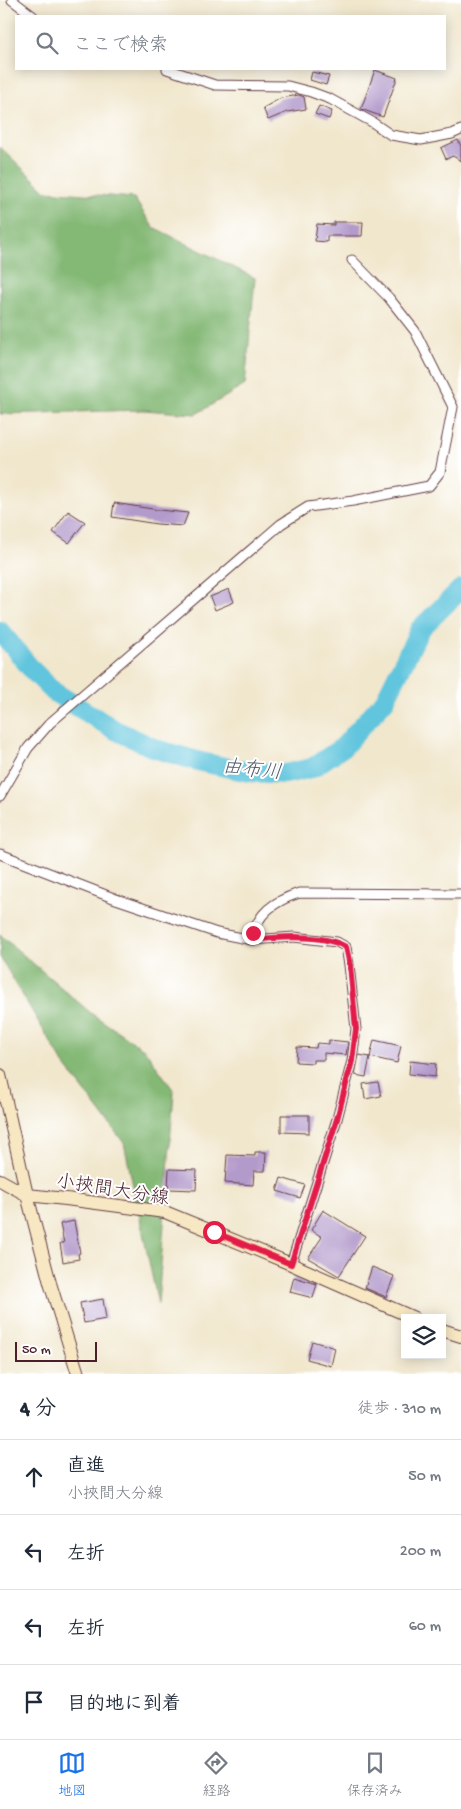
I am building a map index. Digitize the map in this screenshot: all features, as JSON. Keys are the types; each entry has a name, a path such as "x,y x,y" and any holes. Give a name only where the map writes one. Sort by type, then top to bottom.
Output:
{"main road":[{"path":"0,1075 27,1195 50,1282 78,1374"},
{"name":"小挾間大分線","path":"0,1180 27,1195 66,1198 165,1212 405,1314"},
{"path":"446,1331 461,1336"}],"street":[{"path":"12,0 32,15"},
{"path":"171,70 216,84 288,86 311,92 330,99 372,122 391,135 421,140 452,134 461,130"},
{"path":"0,796 28,748 50,723 281,524 308,507 353,501 429,486 440,472 457,405 415,331 389,298 352,260"},
{"path":"0,854 116,899 217,932 252,940 294,937 337,942 346,947 350,965 356,1029 352,1061 337,1119 291,1264"},
{"path":"252,940 253,933 264,911 281,899 299,893 461,894"}],"green space":[{"path":"0,147 46,191 134,198 153,227 255,278 245,385 196,414 144,410 0,414"},
{"path":"0,935 92,1014 145,1050 174,1091 158,1304 124,1143 63,1063 0,957"}],"building":[{"path":"375,70 397,78 383,117 361,109"},
{"path":"312,72 329,76 326,85 310,80"},
{"path":"299,95 304,97 306,109 287,112 268,120 263,108 281,98"},
{"path":"319,106 332,111 329,119 315,114"},
{"path":"458,140 461,146 461,161 453,156 446,159 441,148"},
{"path":"334,222 363,222 362,236 327,236 327,242 315,241 317,224 334,225"},
{"path":"114,503 188,513 183,526 157,524 112,517"},
{"path":"68,511 85,522 69,543 53,532"},
{"path":"229,589 234,602 215,610 210,597"},
{"path":"329,1040 348,1042 346,1055 324,1053 324,1060 313,1060 313,1063 296,1062 297,1047 316,1048 317,1043 329,1044"},
{"path":"374,1040 401,1046 397,1063 370,1057"},
{"path":"359,1055 370,1057 366,1077 355,1075"},
{"path":"410,1061 436,1064 435,1077 409,1074"},
{"path":"378,1082 381,1096 365,1099 363,1084"},
{"path":"281,1115 309,1115 309,1133 281,1132"},
{"path":"255,1152 266,1152 265,1171 254,1171 253,1185 225,1183 227,1155 255,1156"},
{"path":"169,1169 197,1170 196,1190 168,1189"},
{"path":"281,1178 305,1185 300,1198 277,1191"},
{"path":"323,1210 365,1236 339,1276 308,1258 322,1237 311,1230"},
{"path":"74,1221 80,1253 78,1254 79,1259 63,1262 60,1243 64,1243 60,1224"},
{"path":"372,1267 394,1276 386,1297 365,1288"},
{"path":"294,1277 317,1284 313,1298 290,1292"},
{"path":"103,1299 106,1319 84,1323 80,1303"},
{"path":"312,1341 335,1348 331,1366 307,1359"}],"waterway":[{"name":"由布川","path":"0,631 33,671 54,692 115,730 156,749 201,762 249,772 285,774 312,768 343,747 385,700 420,629 461,589"}],"route":[{"path":"214,1232 291,1264 337,1119 352,1061 356,1029 350,965 346,947 337,942 294,937 252,940 253,933"}]}
